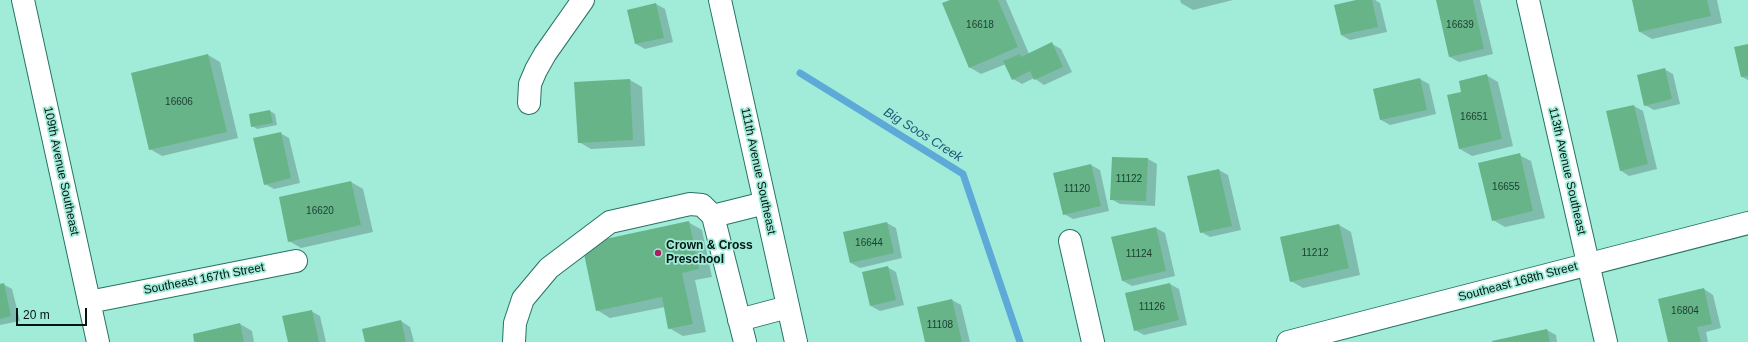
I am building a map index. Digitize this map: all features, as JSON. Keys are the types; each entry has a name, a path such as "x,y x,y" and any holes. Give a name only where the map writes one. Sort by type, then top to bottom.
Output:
{"street":[{"name":"109th Avenue Southeast","path":"23,0 98,342"},
{"path":"529,103 530,84 536,70 545,54 583,0"},
{"name":"111th Avenue Southeast","path":"720,0 796,342"},
{"name":"113th Avenue Southeast","path":"1528,0 1606,342"},
{"path":"713,216 765,203"},
{"path":"514,342 515,323 523,299 549,268 610,222 690,204 702,205 713,216 745,342"},
{"name":"Southeast 168th Street","path":"1288,342 1588,263 1748,223"},
{"path":"1070,241 1093,342"},
{"name":"Southeast 167th Street","path":"89,302 296,261"},
{"path":"739,320 788,307"}],"building":[{"path":"950,0 998,0 1018,47 969,68 942,3"},
{"path":"1356,0 1372,0 1378,27 1341,35 1334,5"},
{"path":"1436,0 1473,0 1484,49 1449,57"},
{"path":"1632,0 1707,0 1711,16 1639,32"},
{"path":"656,3 664,38 635,44 627,10"},
{"path":"1052,42 1063,67 1034,80 1030,71 1012,80 1003,61 1020,54 1021,57"},
{"path":"1748,44 1748,76 1741,77 1734,47"},
{"path":"208,54 227,132 149,150 131,73"},
{"path":"1665,68 1672,99 1644,106 1637,75"},
{"path":"1487,74 1502,139 1459,149 1447,95 1461,92 1459,81"},
{"path":"1420,78 1427,110 1380,120 1373,89"},
{"path":"630,79 633,140 578,143 574,82"},
{"path":"1634,105 1648,164 1620,171 1606,111"},
{"path":"270,110 273,123 251,127 249,114"},
{"path":"281,132 291,178 264,185 253,138"},
{"path":"1520,153 1533,211 1492,221 1478,163"},
{"path":"1112,157 1148,158 1146,201 1110,200"},
{"path":"1091,164 1101,206 1063,215 1053,173"},
{"path":"1219,169 1232,226 1200,233 1187,176"},
{"path":"351,181 361,225 288,242 279,197"},
{"path":"689,221 699,269 682,273 693,324 668,329 662,297 596,311 582,244"},
{"path":"887,222 894,253 850,263 843,232"},
{"path":"1339,224 1349,268 1290,282 1280,237"},
{"path":"1156,227 1166,271 1122,281 1111,237"},
{"path":"888,266 896,300 870,306 862,272"},
{"path":"4,283 11,316 0,319 0,284"},
{"path":"1170,283 1179,320 1134,331 1125,293"},
{"path":"1704,288 1712,324 1697,327 1701,342 1668,342 1658,299"},
{"path":"952,299 962,342 925,342 917,307"},
{"path":"312,310 319,342 288,342 282,316"},
{"path":"401,320 406,342 365,342 362,329"},
{"path":"240,323 244,342 194,342 193,334"},
{"path":"1547,329 1550,342 1492,342 1492,341"}],"waterway":[{"name":"Big Soos Creek","path":"800,73 963,174 1020,342"}],"place":[{"name":"Crown & Cross Preschool","path":"658,253"}]}
